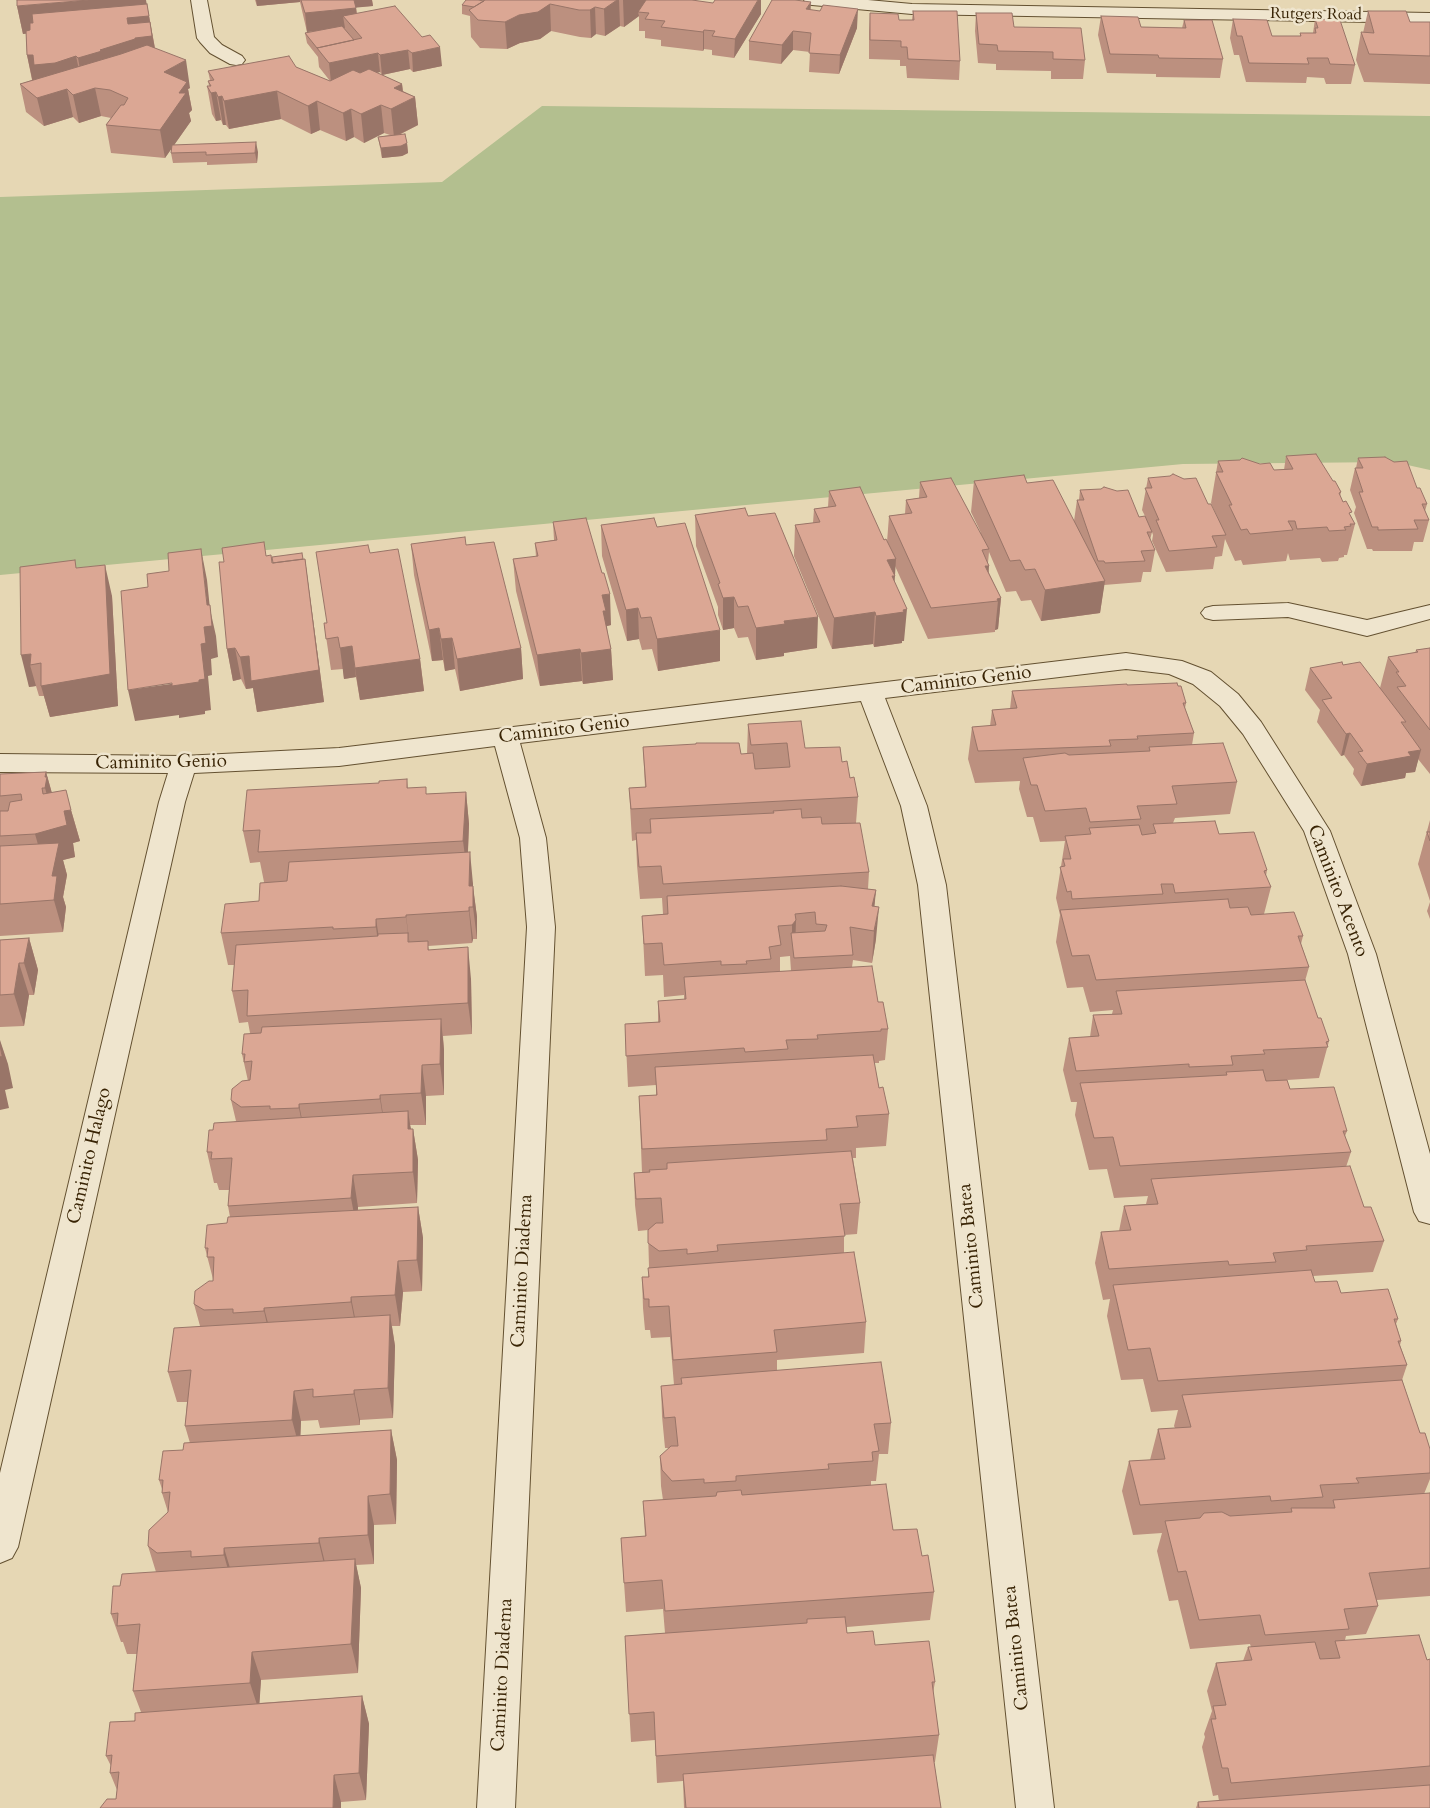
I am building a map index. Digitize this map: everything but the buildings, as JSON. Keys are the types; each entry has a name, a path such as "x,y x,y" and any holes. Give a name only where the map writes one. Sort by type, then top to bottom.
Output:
{"street":[{"path":"199,0 206,38 216,49 236,60"},
{"name":"Rutgers Road","path":"812,0 912,8 1430,18"},
{"path":"1330,0 1338,15"},
{"path":"1213,612 1288,610 1367,628 1430,612"},
{"name":"Caminito Genio","path":"0,763 183,765 339,758 1126,662"},
{"name":"Caminito Acento","path":"1126,662 1173,667 1188,672 1202,678 1229,700 1252,728 1317,831 1362,954 1430,1212"},
{"name":"Caminito Batea","path":"870,693 914,806 932,885 1035,1808"},
{"name":"Caminito Diadema","path":"496,1808 541,927 533,838 505,737"},
{"name":"Caminito Halago","path":"0,1547 172,802 183,765"}],"green space":[{"path":"542,106 1430,116 1430,470 1394,462 1183,464 0,575 0,197 442,182"}]}
